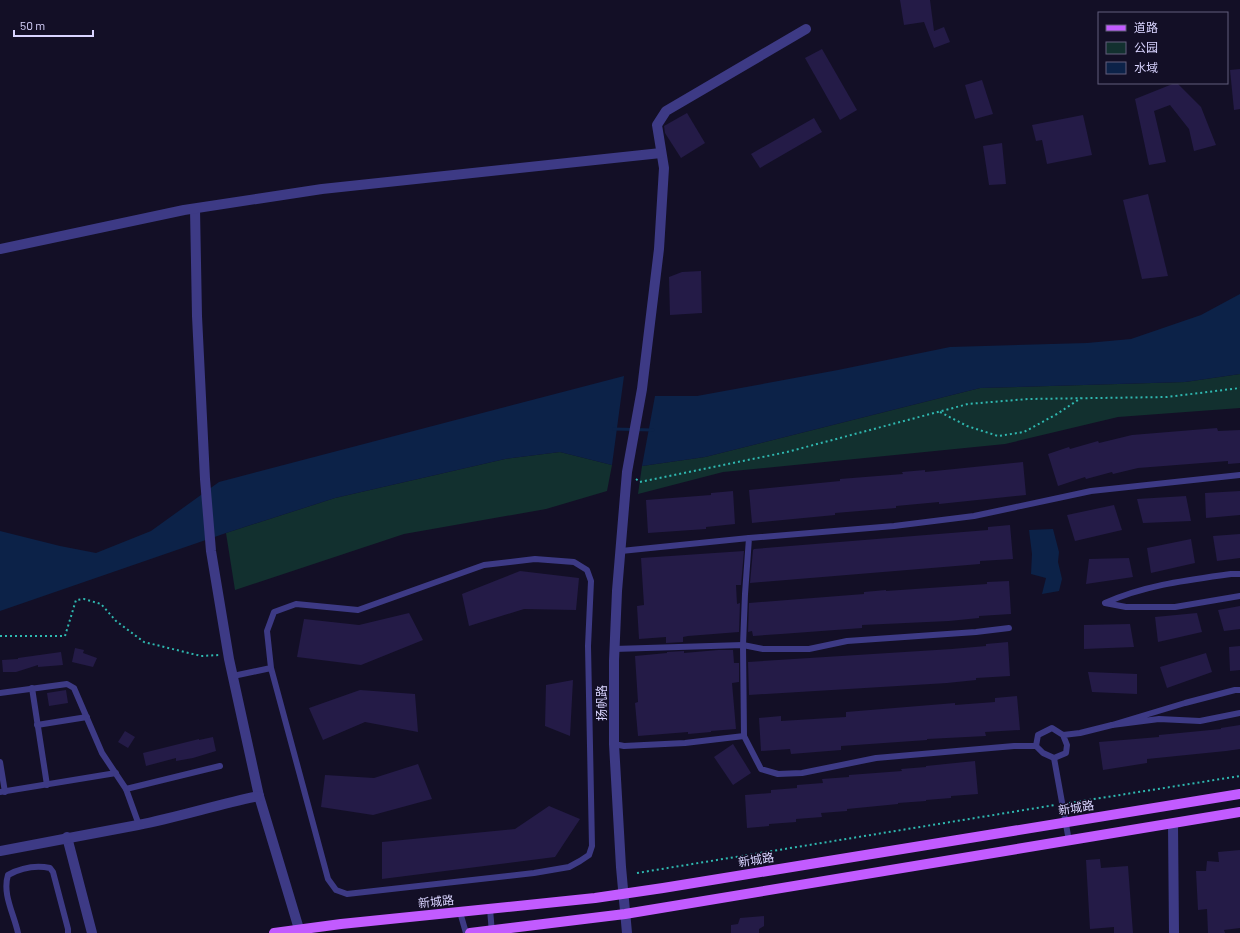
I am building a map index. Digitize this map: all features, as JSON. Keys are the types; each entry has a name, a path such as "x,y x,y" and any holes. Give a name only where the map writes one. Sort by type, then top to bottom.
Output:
{"main road":[{"name":"新城路","path":"274,933 299,929 595,898 1240,794"},
{"path":"470,933 492,932 625,914 1240,812"}],"street":[{"name":"扬帆路","path":"627,933 623,893 614,744 614,650 627,472 642,389 659,249 664,168 656,125 666,111 806,28"},
{"path":"0,248 195,209 322,189 661,153"},
{"path":"195,209 196,316 205,479 211,552 228,654 260,796 299,929"},
{"path":"0,851 139,825 260,796"},
{"path":"1173,824 1174,933"},
{"path":"66,838 92,933"}],"lane":[{"path":"621,551 749,538 894,526 974,516 1091,491 1240,476"},
{"path":"749,538 743,645 744,736 761,769 778,774 802,772 883,758 1007,747 1036,746 1043,753 1054,758 1066,754 1067,745 1064,735"},
{"path":"535,559 574,562 587,570 591,581 588,646 592,846 588,855 569,867 534,873 347,894 336,890 328,879 271,668 267,631 274,612 296,604 358,610 484,565 535,559"},
{"path":"1240,574 1231,574 1167,584 1119,597 1105,603 1126,607 1175,607 1240,596"},
{"path":"614,650 743,645 763,649 809,648 847,641 976,632 1009,628"},
{"path":"233,676 271,668"},
{"path":"0,693 67,684 74,688 102,753 126,789 139,825"},
{"path":"32,688 47,785"},
{"path":"1036,746 1038,735 1052,728 1064,735 1080,733 1185,703 1240,690"},
{"path":"1112,725 1159,719 1200,721 1240,713"},
{"path":"37,725 87,717"},
{"path":"614,744 624,746 685,743 744,736"},
{"path":"1054,758 1069,841"},
{"path":"0,762 3,792 116,773"},
{"path":"126,789 220,766"},
{"path":"18,933 3,895 6,881 8,875 17,870 35,866 50,868 53,872 68,933"},
{"path":"490,909 492,932"},
{"path":"460,912 466,933"}],"path":[{"path":"627,472 640,482 787,452 968,404 1028,399 1167,397 1240,388"},
{"path":"939,412 967,426 998,436 1024,432 1058,414 1081,398"},
{"path":"0,636 65,636 76,600 84,599 101,604 116,620 144,642 201,656 228,654"},
{"path":"637,873 1240,776"}],"green space":[{"path":"1240,374 1240,408 1118,417 1005,444 723,472 638,494 642,466 705,457 980,388 1185,382"},
{"path":"560,452 612,465 607,491 546,509 404,534 235,590 226,533 335,498 505,459"}],"water":[{"path":"1240,294 1240,374 1185,382 980,388 705,457 642,466 655,396 697,396 838,370 950,347 1087,343 1131,339 1201,315"},
{"path":"624,376 612,465 560,452 505,459 335,498 226,533 0,611 0,531 60,546 96,553 151,531 219,482"},
{"path":"1053,529 1059,552 1058,562 1062,579 1059,591 1042,594 1046,578 1031,574 1032,554 1029,530"}],"building":[{"path":"900,0 930,0 934,31 944,27 950,42 934,48 924,22 904,25"},
{"path":"822,49 857,110 840,120 805,58"},
{"path":"1240,69 1240,109 1234,110 1230,70"},
{"path":"982,80 993,114 975,119 965,85"},
{"path":"1172,84 1178,84 1201,107 1216,145 1194,151 1189,129 1170,105 1154,111 1166,162 1149,165 1135,99"},
{"path":"687,113 705,143 681,158 665,133 664,126"},
{"path":"1083,115 1092,155 1047,164 1042,140 1036,141 1032,125"},
{"path":"814,118 822,132 760,168 751,154"},
{"path":"1002,143 1006,184 989,185 983,146"},
{"path":"1148,194 1168,276 1142,279 1123,200"},
{"path":"701,271 702,313 670,315 669,277 682,272"},
{"path":"1217,428 1218,431 1240,430 1240,463 1228,464 1228,461 1138,468 1113,474 1112,472 1086,479 1085,477 1058,486 1048,454 1069,447 1070,449 1098,441 1099,443 1132,435"},
{"path":"1023,462 1026,495 939,504 939,502 896,506 896,508 835,513 835,515 752,523 749,490 840,481 840,479 903,474 902,472 925,470 925,472"},
{"path":"733,491 735,524 706,527 706,529 648,533 646,500 711,495 711,493"},
{"path":"1240,491 1240,515 1206,518 1205,493"},
{"path":"1186,496 1191,521 1143,523 1137,499"},
{"path":"1114,505 1122,530 1075,541 1067,515"},
{"path":"1010,525 1013,559 980,561 980,564 750,583 754,549 988,530 988,527"},
{"path":"1240,534 1240,558 1217,561 1213,536"},
{"path":"1191,539 1195,563 1151,573 1147,548"},
{"path":"744,551 741,585 736,585 737,604 740,603 739,632 688,636 683,637 683,642 666,643 666,637 639,639 637,606 644,605 641,558"},
{"path":"1129,558 1133,577 1086,584 1089,559"},
{"path":"520,571 579,578 576,610 524,609 469,626 462,594"},
{"path":"1009,581 1011,614 979,616 979,618 949,621 862,625 862,628 753,636 752,631 748,632 749,603 864,594 864,592 886,590 987,584 987,582"},
{"path":"1240,606 1240,629 1224,631 1218,610"},
{"path":"409,613 423,640 361,665 297,657 304,619 359,625"},
{"path":"1197,613 1202,632 1158,642 1155,617"},
{"path":"1130,624 1134,647 1084,649 1084,625"},
{"path":"1008,642 1010,676 976,678 976,680 947,683 749,695 748,662 952,649 986,646 986,644"},
{"path":"1240,646 1240,670 1230,671 1229,647"},
{"path":"75,648 84,650 83,653 97,658 93,667 72,662"},
{"path":"733,650 734,663 739,663 739,682 732,683 736,729 688,734 688,732 638,736 635,703 638,702 635,656 667,652 684,651 684,653"},
{"path":"61,652 63,665 38,667 38,665 16,672 3,672 2,660"},
{"path":"1206,653 1212,672 1167,688 1160,667"},
{"path":"1088,672 1137,674 1137,694 1092,692"},
{"path":"573,680 570,736 545,726 546,685"},
{"path":"66,690 68,703 49,706 47,693"},
{"path":"360,690 415,694 418,732 365,722 323,740 309,708"},
{"path":"1017,696 1020,730 985,732 986,736 841,746 841,750 791,754 790,749 761,751 759,718 781,716 781,721 846,717 846,712 955,703 955,705 995,702 995,698"},
{"path":"1240,725 1240,749 1147,759 1147,763 1103,770 1099,742 1159,737 1159,735 1221,729"},
{"path":"125,731 135,737 128,748 118,742"},
{"path":"213,737 216,751 193,758 176,761 176,758 146,766 143,753"},
{"path":"733,744 751,773 733,785 714,757"},
{"path":"975,761 978,794 847,809 847,811 821,813 822,817 796,819 796,822 769,824 769,826 747,828 745,795 771,793 771,790 797,788 797,785 823,783 822,779 849,777 849,775 902,771 901,769"},
{"path":"418,764 432,799 373,815 321,807 325,775 374,778"},
{"path":"549,806 580,819 555,857 382,879 382,842 515,829"},
{"path":"1240,850 1240,928 1224,930 1225,933 1208,933 1207,909 1198,910 1196,871 1206,871 1207,861 1219,862 1218,852"},
{"path":"1100,859 1101,868 1128,866 1133,933 1114,933 1114,927 1090,929 1086,860"},
{"path":"764,916 764,926 759,929 759,933 731,933 731,925 738,924 740,918"}],"waterway":[{"path":"614,429 653,430"}]}
